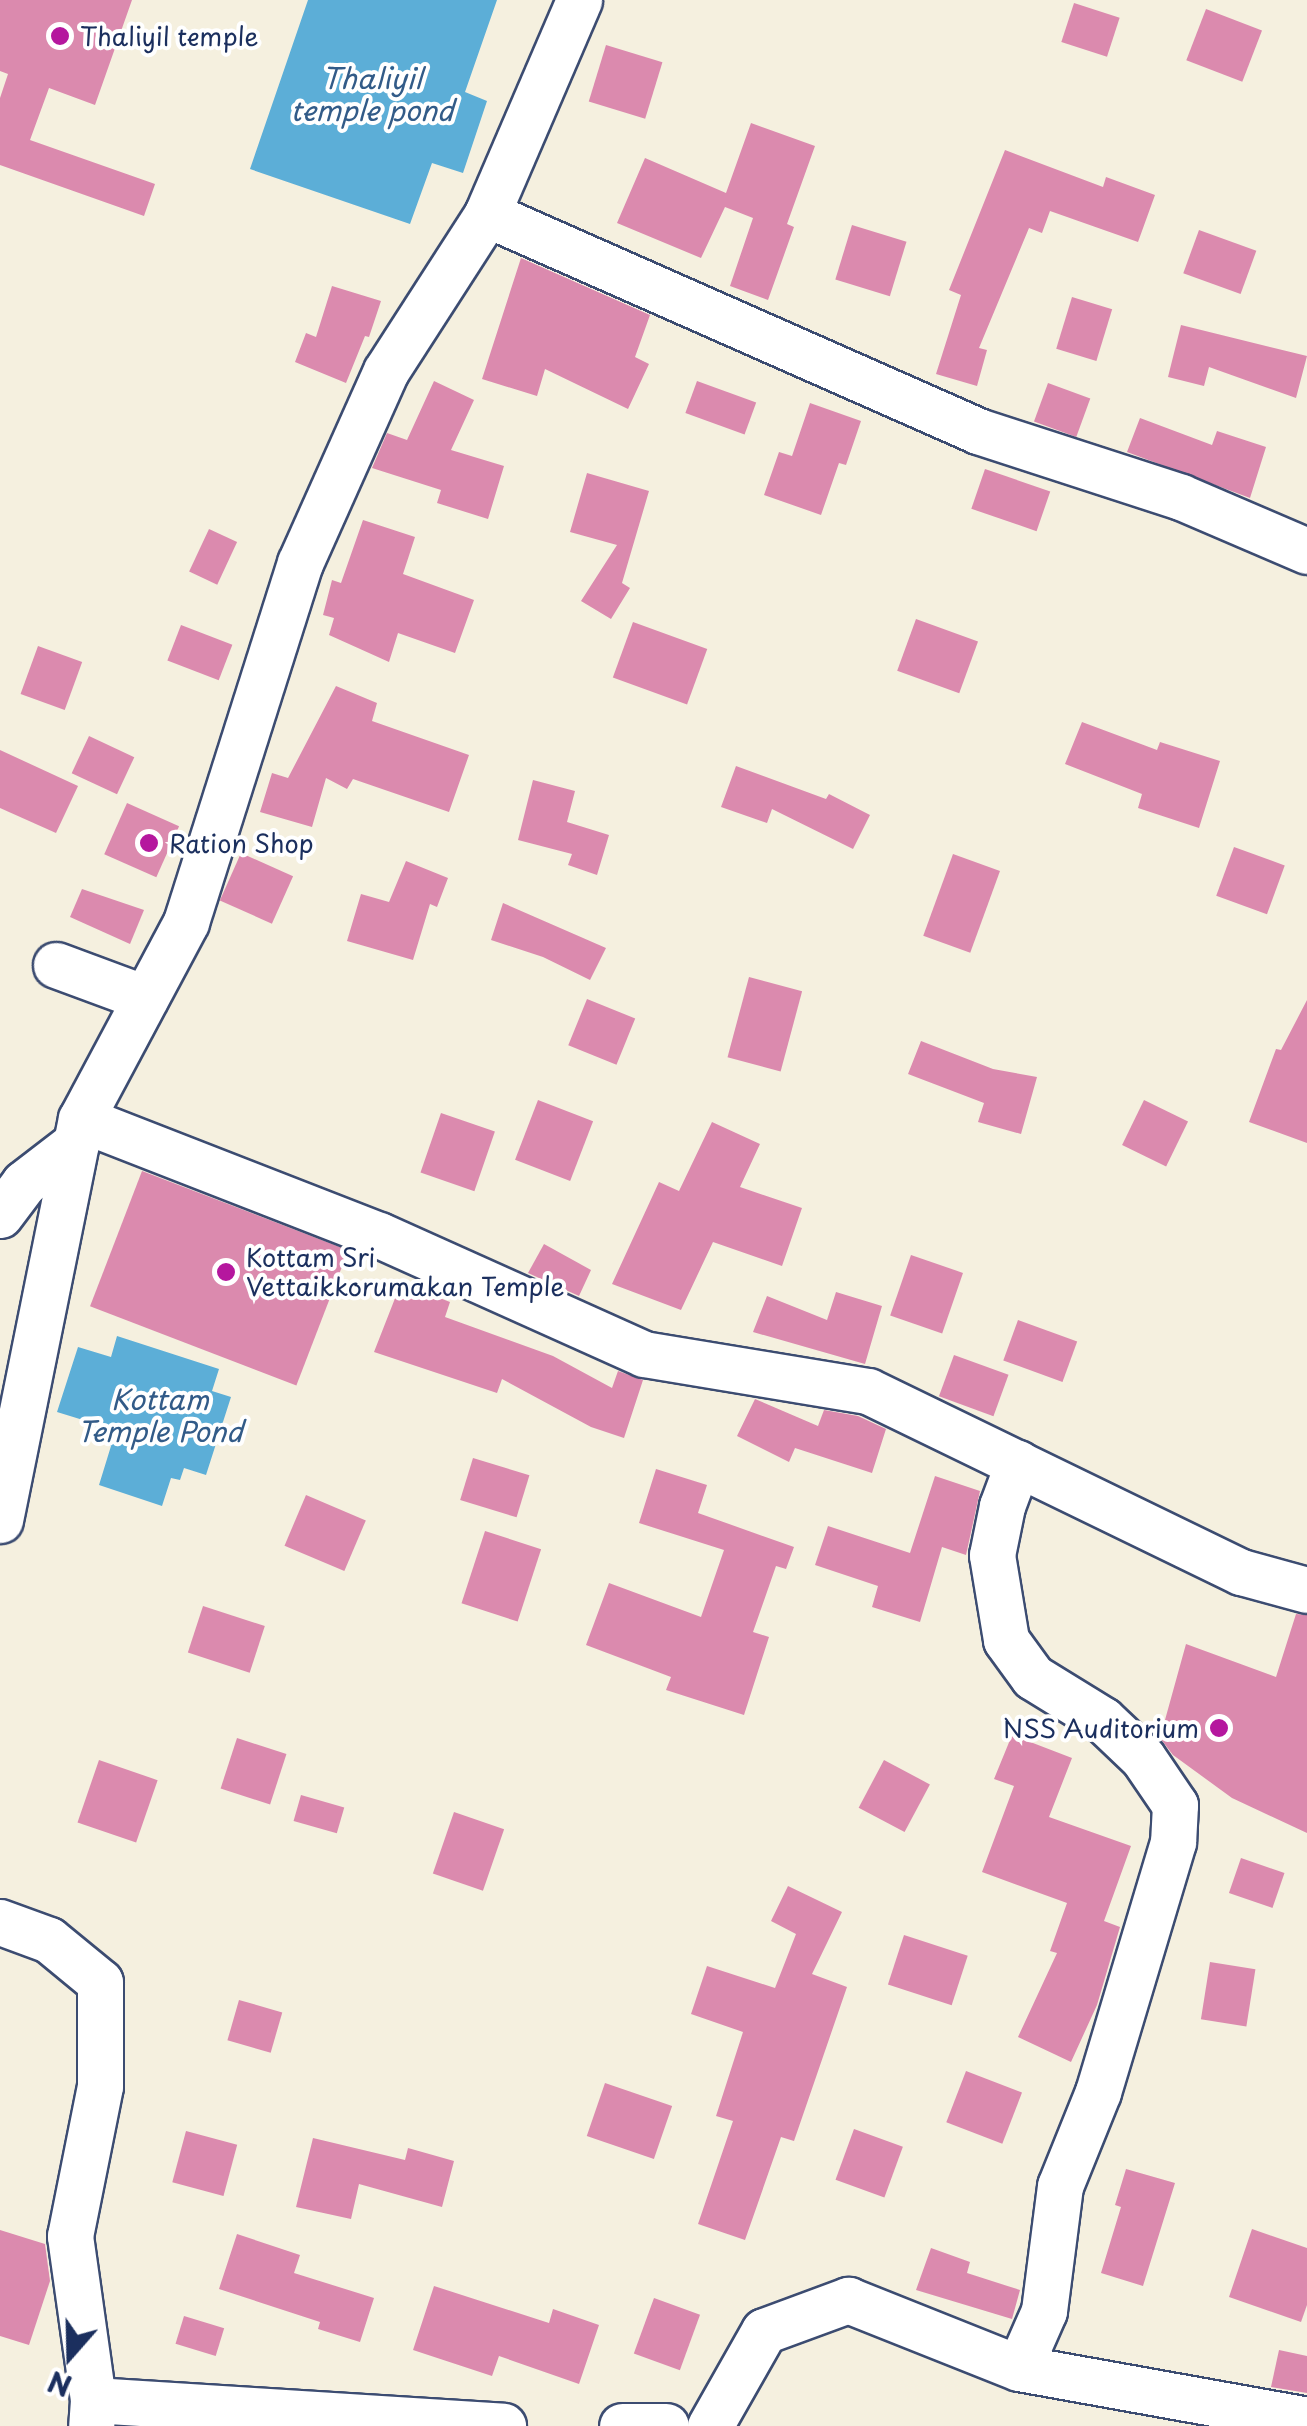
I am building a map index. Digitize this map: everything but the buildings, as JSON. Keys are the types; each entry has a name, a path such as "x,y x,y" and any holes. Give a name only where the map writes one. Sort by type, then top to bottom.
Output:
{"street":[{"path":"0,1520 78,1131 186,922 300,564 386,371 487,214 579,0"},
{"path":"487,214 978,431 1181,497 1307,551"},
{"path":"56,966 145,998"},
{"path":"0,1215 24,1183 78,1131"},
{"path":"78,1131 378,1235 644,1354 868,1391 1241,1572 1307,1590"},
{"path":"1018,1464 1002,1506 992,1555 1006,1640 1033,1678 1102,1720 1143,1758 1176,1804 1173,1842 1098,2092 1060,2186 1044,2311 1019,2368"},
{"path":"0,1922 49,1940 100,1982 100,2086 70,2236 92,2413 503,2426"},
{"path":"710,2426 764,2331 848,2300 1019,2368 1307,2420"},
{"path":"622,2426 666,2426"}],"water":[{"name":"Thaliyil temple pond","path":"308,0 497,0 465,92 487,101 463,173 432,163 410,224 250,169"},
{"name":"Kottam Temple Pond","path":"117,1336 219,1369 212,1391 231,1397 206,1475 184,1468 180,1480 171,1478 162,1506 99,1485 111,1446 91,1439 96,1424 57,1412 78,1347 111,1357"}],"place":[{"name":"Thaliyil temple","path":"60,36"},
{"name":"Ration Shop","path":"149,843"},
{"name":"Kottam Sri Vettaikkorumakan Temple","path":"226,1272"},
{"name":"NSS Auditorium","path":"1219,1728"}]}
